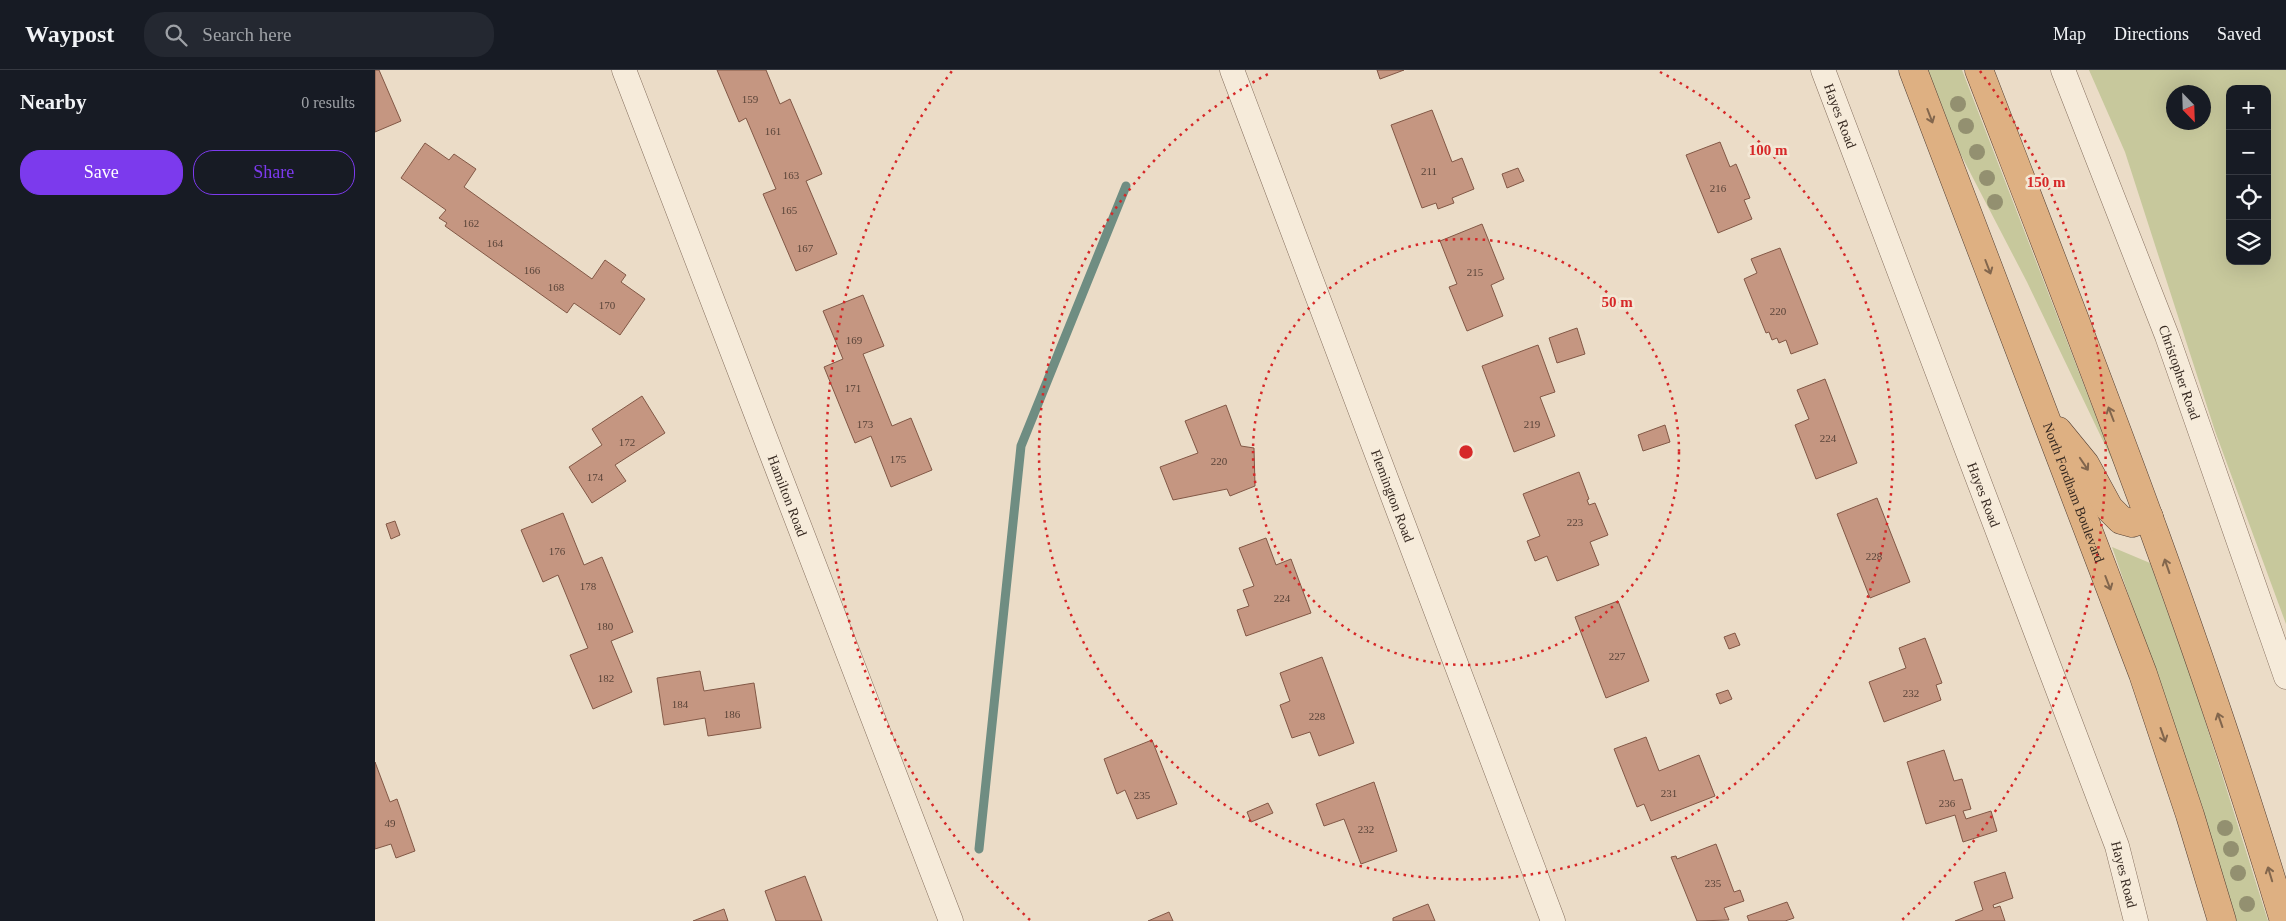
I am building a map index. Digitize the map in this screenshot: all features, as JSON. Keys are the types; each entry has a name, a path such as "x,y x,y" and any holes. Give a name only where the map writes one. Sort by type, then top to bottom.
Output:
{"highway":[{"name":"North Fordham Boulevard","path":"1913,70 2143,674 2190,815 2222,921"},
{"path":"1979,70 2149,517 2235,764 2284,921"},
{"path":"2043,412 2085,464 2109,508 2121,520 2132,523 2149,517"}],"street":[{"name":"Hamilton Road","path":"625,70 951,921"},
{"name":"Flemington Road","path":"1232,70 1553,921"},
{"name":"Hayes Road","path":"1823,70 2117,846 2136,921"},
{"name":"Christopher Road","path":"2063,70 2167,336 2286,677"}],"green space":[{"path":"1928,70 1962,70 2116,468 2027,282 1960,153"},
{"path":"2089,70 2286,70 2286,624 2215,431 2125,152"},
{"path":"2112,547 2150,563 2195,689 2268,921 2236,921 2196,790"}],"building":[{"path":"375,70 379,70 401,121 375,132"},
{"path":"717,70 766,70 780,104 790,99 822,174 806,181 837,254 796,271 763,194 776,189 746,118 739,122"},
{"path":"1377,70 1404,70 1380,79"},
{"path":"1432,110 1452,162 1462,158 1474,189 1452,198 1454,203 1438,209 1436,203 1422,208 1391,125"},
{"path":"1720,142 1730,167 1736,164 1750,198 1744,200 1752,219 1718,233 1686,155"},
{"path":"425,143 449,160 454,154 476,169 464,187 592,279 605,260 626,275 621,282 645,299 620,335 574,303 567,313 445,226 447,223 439,218 446,210 401,178"},
{"path":"1518,168 1524,181 1507,188 1502,174"},
{"path":"1482,224 1504,279 1491,285 1503,316 1467,331 1449,287 1457,284 1440,241"},
{"path":"1780,248 1818,344 1791,354 1786,340 1779,343 1777,338 1772,340 1769,332 1766,333 1744,279 1757,273 1751,259"},
{"path":"863,295 884,346 863,354 892,426 911,418 932,470 891,487 871,436 855,443 824,367 843,359 823,311"},
{"path":"1577,328 1585,354 1557,363 1549,338"},
{"path":"1538,345 1555,392 1540,397 1555,436 1514,452 1482,366"},
{"path":"1825,379 1857,463 1816,479 1795,425 1809,419 1797,390"},
{"path":"642,396 665,433 615,465 626,481 592,503 569,467 602,445 592,429"},
{"path":"1226,405 1241,446 1254,448 1255,486 1230,496 1227,489 1173,500 1160,467 1198,453 1185,421"},
{"path":"1665,425 1670,442 1643,451 1638,435"},
{"path":"1579,472 1589,499 1587,500 1589,505 1595,503 1608,535 1590,542 1599,565 1557,581 1547,556 1535,561 1527,541 1540,536 1523,494"},
{"path":"1877,498 1910,582 1870,598 1837,514"},
{"path":"563,513 584,565 602,557 633,632 611,641 632,692 593,709 570,655 588,648 558,575 543,582 521,530"},
{"path":"395,521 400,535 391,539 386,524"},
{"path":"1266,538 1276,565 1291,559 1311,613 1246,636 1237,610 1249,606 1243,590 1254,586 1239,548"},
{"path":"1618,601 1649,681 1606,698 1575,617"},
{"path":"1735,633 1740,645 1729,649 1724,637"},
{"path":"1925,638 1942,683 1936,685 1941,700 1884,722 1869,682 1906,668 1899,648"},
{"path":"1322,657 1354,743 1319,756 1310,732 1292,738 1280,705 1290,701 1280,673"},
{"path":"700,671 704,691 754,683 761,728 708,736 705,718 664,725 657,678"},
{"path":"1728,690 1732,699 1720,704 1716,694"},
{"path":"1646,737 1659,771 1699,755 1715,796 1651,821 1644,804 1637,807 1614,749"},
{"path":"1152,740 1177,804 1137,819 1125,790 1117,794 1104,759"},
{"path":"1944,750 1954,781 1962,779 1971,809 1963,811 1966,819 1991,811 1997,831 1963,842 1955,815 1926,824 1907,762"},
{"path":"375,762 390,802 397,799 415,851 396,858 391,844 375,849"},
{"path":"1374,782 1397,851 1361,864 1344,819 1324,826 1316,804"},
{"path":"1268,803 1273,813 1251,822 1247,812"},
{"path":"1716,844 1734,892 1740,890 1744,901 1724,908 1729,920 1697,921 1671,857 1676,856 1677,859"},
{"path":"2005,872 2013,898 1993,905 1994,908 2000,906 2005,921 1955,921 1983,910 1974,882"},
{"path":"805,876 822,921 776,921 765,891"},
{"path":"1787,902 1794,918 1785,921 1749,921 1747,916"},
{"path":"1428,904 1435,921 1393,921 1393,918"},
{"path":"724,909 728,921 693,921"},
{"path":"1169,912 1173,921 1148,921"}],"waterway":[{"path":"979,849 1021,446 1126,186"}]}
